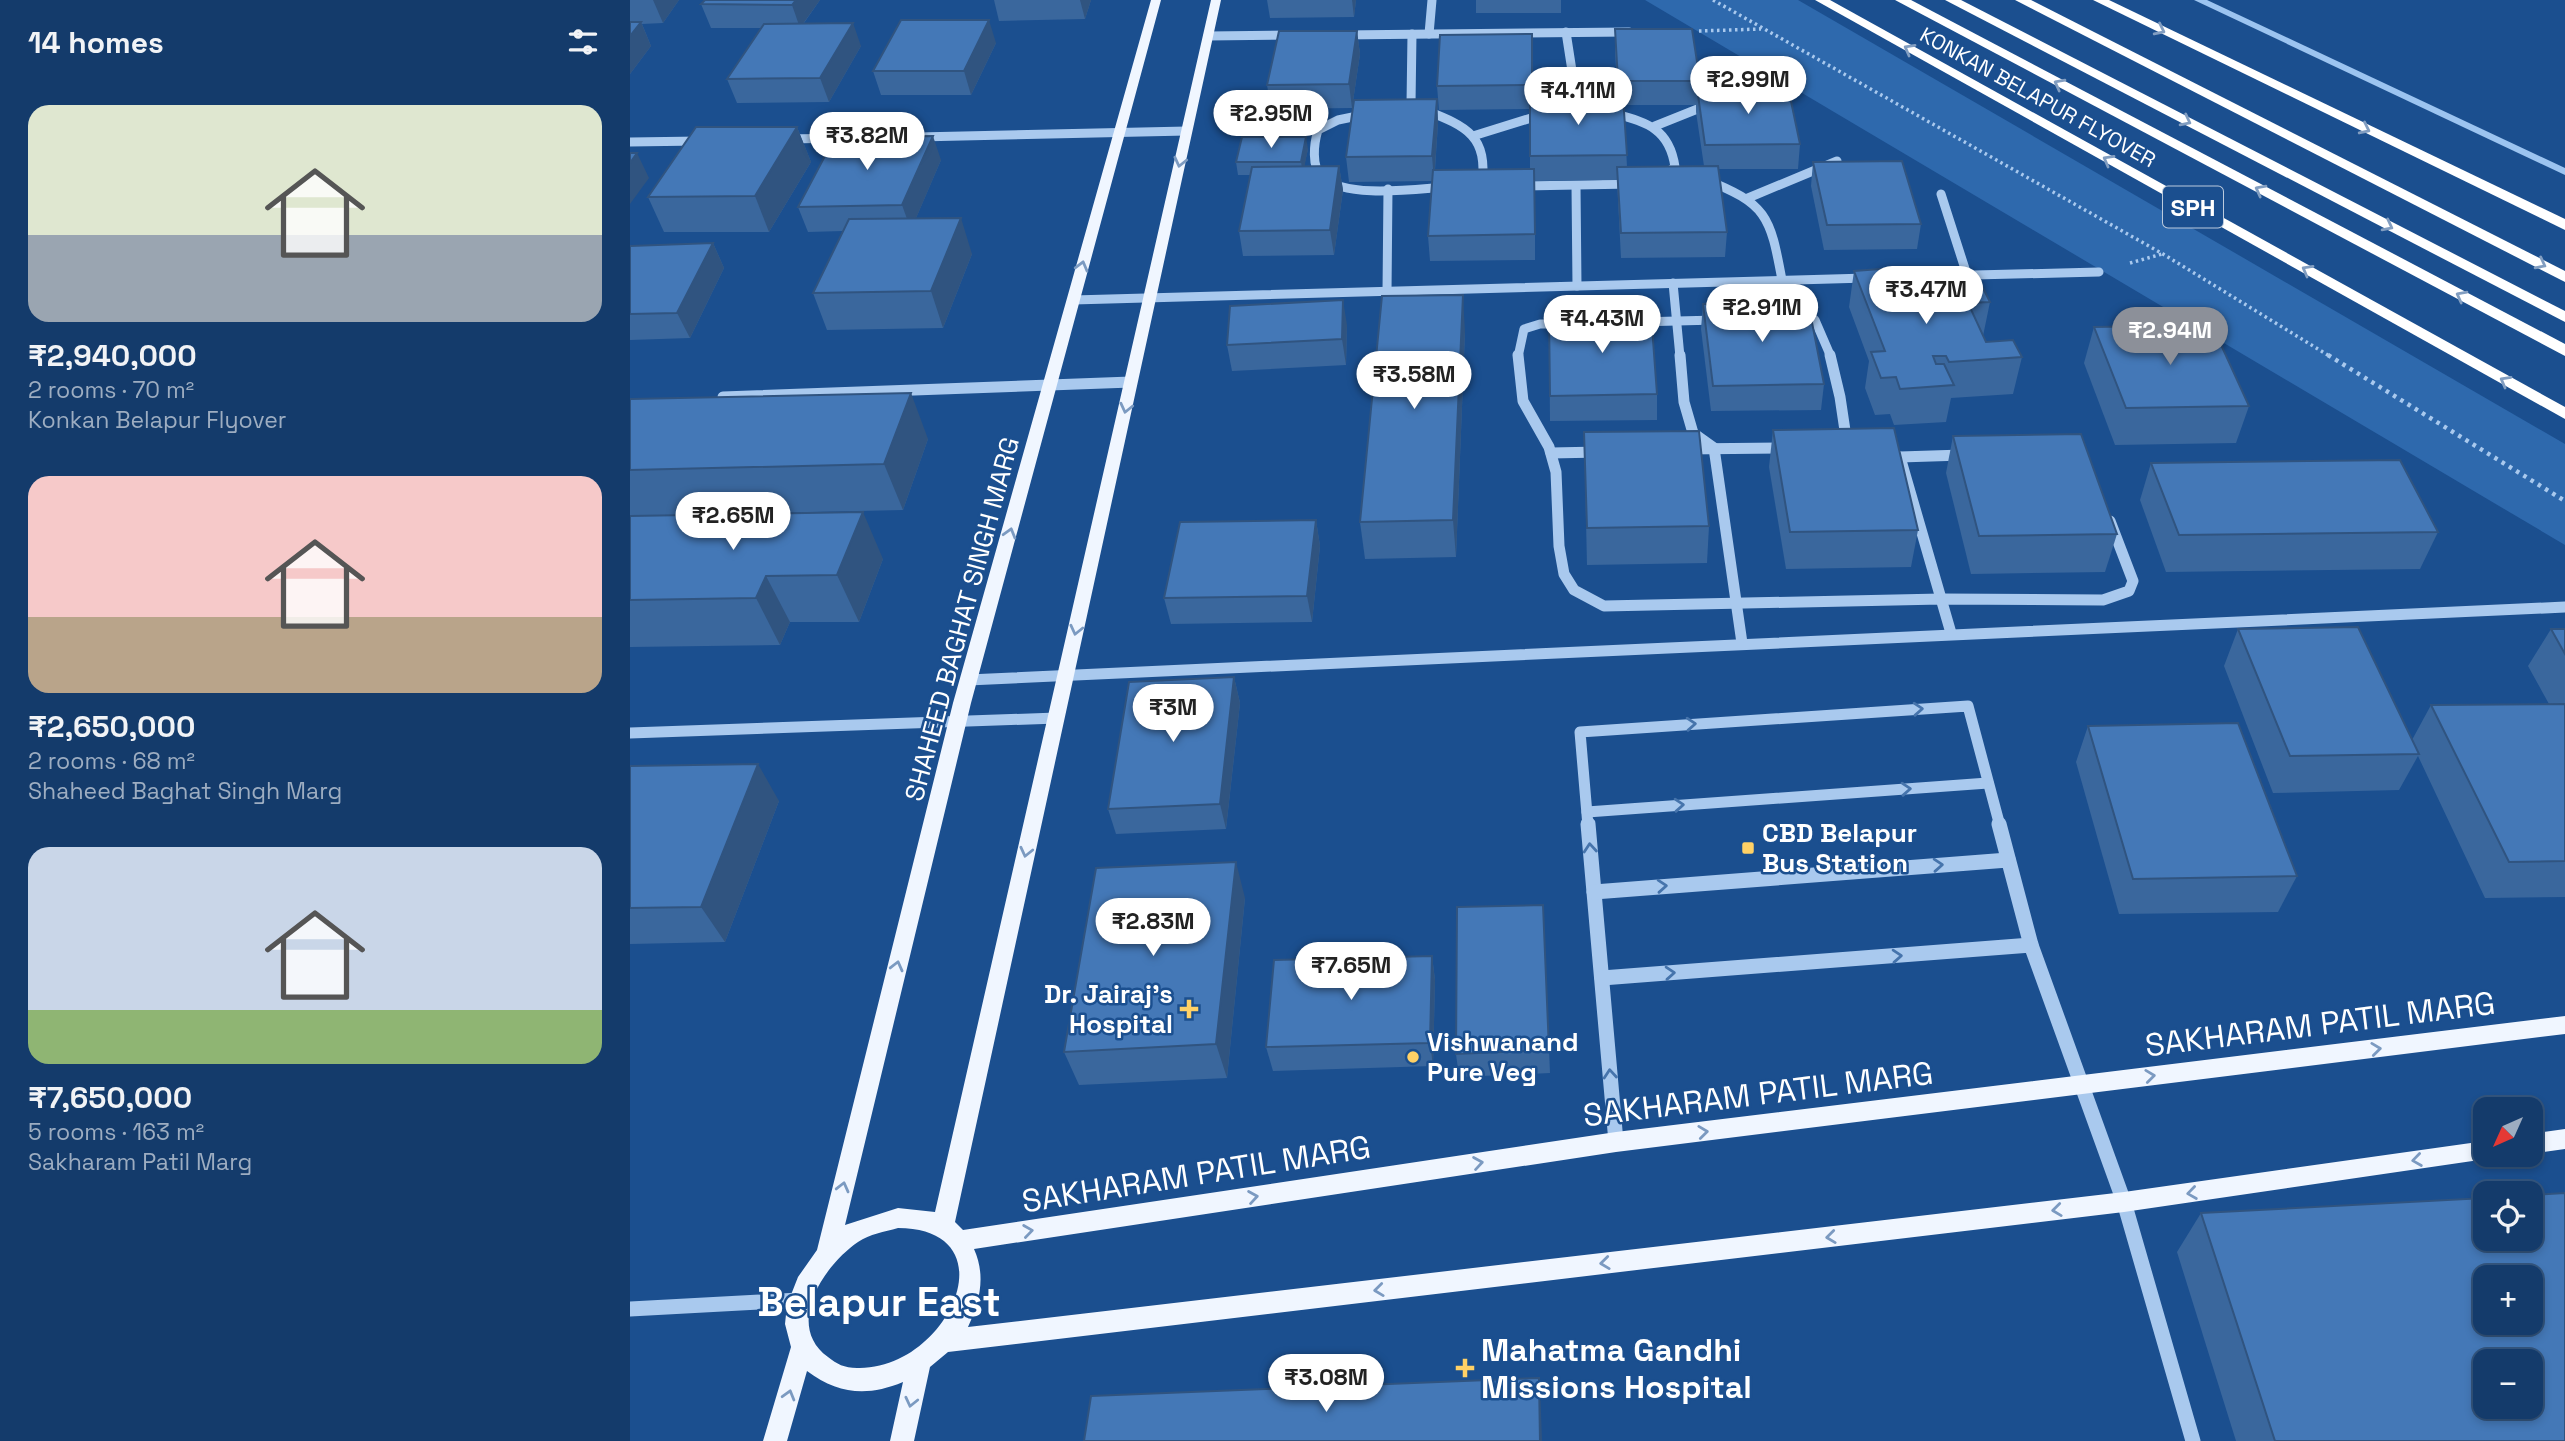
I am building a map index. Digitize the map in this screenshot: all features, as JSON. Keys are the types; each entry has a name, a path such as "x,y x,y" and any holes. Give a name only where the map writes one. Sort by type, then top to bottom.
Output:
{"highway":[{"name":"KONKAN BELAPUR FLYOVER","path":"1821,0 2565,414"},
{"path":"1901,0 2565,351"},
{"path":"1951,0 2565,317"},
{"path":"2021,0 2565,276"},
{"path":"2099,0 2565,225"}],"main road":[{"name":"SHAHEED BAGHAT SINGH MARG","path":"827,1254 968,680 1156,0"},
{"path":"952,1233 1066,675 1216,0"},
{"name":"SAKHARAM PATIL MARG","path":"952,1233 1616,1142 2565,1025"},
{"path":"2543,1142 2565,1139"},
{"path":"943,1341 2124,1202 2473,1153"},
{"path":"898,1218 921,1219 952,1233 969,1263 970,1288 962,1315 943,1341 919,1363 892,1376 864,1381 838,1378 816,1367 802,1349 797,1326 799,1300 809,1276 827,1254 848,1236 873,1224 898,1218"},
{"path":"775,1441 802,1349"},
{"path":"902,1441 919,1363"}],"street":[{"path":"1429,34 1432,0"},
{"path":"1331,35 1633,32"},
{"path":"1566,33 1577,103"},
{"path":"1411,104 1412,34"},
{"path":"1208,36 1303,35"},
{"path":"1655,126 1715,102"},
{"path":"1564,107 1577,103 1590,107"},
{"path":"1399,107 1411,104 1445,118 1473,136 1484,156 1482,186"},
{"path":"1473,136 1551,111"},
{"path":"1603,111 1655,126 1674,152 1675,167"},
{"path":"1375,112 1339,120 1318,130 1314,142 1317,170 1322,177 1354,189 1455,187"},
{"path":"909,137 1187,131"},
{"path":"770,140 867,138"},
{"path":"630,142 714,141"},
{"path":"1748,198 1837,161"},
{"path":"1675,167 1688,172"},
{"path":"1654,180 1675,167"},
{"path":"1700,177 1748,198 1766,212 1782,281"},
{"path":"1509,186 1643,182"},
{"path":"1469,187 1496,186"},
{"path":"1576,186 1577,286"},
{"path":"1387,292 1388,189"},
{"path":"1941,194 1967,275"},
{"path":"1888,278 2099,272"},
{"path":"1073,300 1874,278"},
{"path":"1673,283 1684,402 1693,433 1714,448 1742,643"},
{"path":"1789,318 1815,320 1823,332 1844,412 1848,449"},
{"path":"1622,323 1733,320"},
{"path":"1581,323 1541,324 1524,329 1519,340 1520,396 1531,421 1545,435 1551,453 1564,576 1588,601 1604,606 1941,599 2104,600 2129,591 2133,581 2104,504"},
{"path":"713,398 1131,382"},
{"path":"1674,449 1794,449"},
{"path":"1834,449 1861,451"},
{"path":"1551,453 1606,452"},
{"path":"1874,453 1900,457 1979,455"},
{"path":"1900,457 1951,633"},
{"path":"968,680 2565,607"},
{"path":"1616,1142 1580,732 1968,706 2031,945 2124,1202 2193,1441"},
{"path":"630,733 1057,718"},
{"path":"1587,812 1988,783"},
{"path":"1594,892 2008,860"},
{"path":"1602,978 2031,945"},
{"path":"630,1309 799,1300"}],"path":[{"path":"1713,0 2163,254 2565,500"},
{"path":"1699,31 1763,29"}],"shaded area":[{"path":"1645,0 1798,0 2565,444 2565,545"}],"building":[{"path":"705,0 796,0 792,5 701,4"},
{"path":"901,20 989,20 964,71 873,71"},
{"path":"630,22 641,22 630,36"},
{"path":"853,23 820,78 727,79 764,24"},
{"path":"1615,29 1692,29 1700,81 1618,81"},
{"path":"1279,31 1357,31 1349,84 1267,85"},
{"path":"1532,34 1532,85 1437,86 1440,35"},
{"path":"1788,87 1800,144 1705,145 1697,88"},
{"path":"1623,97 1627,155 1530,156 1530,98"},
{"path":"1437,99 1432,156 1346,157 1354,100"},
{"path":"696,127 797,127 755,196 648,197"},
{"path":"933,136 902,205 798,207 835,137"},
{"path":"1242,137 1306,137 1301,162 1236,162"},
{"path":"630,153 637,153 630,163"},
{"path":"1902,161 1921,224 1827,225 1813,162"},
{"path":"1339,166 1330,230 1239,231 1252,167"},
{"path":"1718,166 1727,232 1621,233 1617,167"},
{"path":"1534,169 1535,234 1428,236 1433,170"},
{"path":"961,218 931,291 813,293 849,219"},
{"path":"713,243 677,313 630,314 630,246"},
{"path":"1907,267 1914,282 1978,278 1990,302 1968,303 1986,342 2013,340 2022,357 1949,362 1946,356 1933,356 1936,364 1944,364 1954,385 1900,389 1896,377 1881,378 1871,352 1885,351 1854,271"},
{"path":"1463,295 1453,520 1360,522 1382,296"},
{"path":"1343,300 1342,339 1227,345 1230,306"},
{"path":"1808,302 1824,384 1713,386 1703,304"},
{"path":"1651,313 1657,394 1550,396 1549,314"},
{"path":"2212,325 2249,406 2126,408 2094,327"},
{"path":"911,393 884,464 630,470 630,399"},
{"path":"1894,428 1918,530 1790,532 1773,430"},
{"path":"1699,431 1709,526 1587,528 1584,432"},
{"path":"2081,434 2117,534 1979,536 1953,436"},
{"path":"2400,460 2438,532 2179,535 2151,463"},
{"path":"863,512 837,575 766,576 756,598 630,600 630,516"},
{"path":"1316,520 1307,596 1164,598 1180,522"},
{"path":"2358,627 2419,754 2290,756 2238,629"},
{"path":"2551,629 2565,629 2565,654"},
{"path":"1234,677 1220,804 1108,809 1129,682"},
{"path":"2565,704 2565,861 2509,862 2431,705"},
{"path":"2238,723 2297,876 2133,879 2088,726"},
{"path":"758,764 701,907 630,908 630,766"},
{"path":"1236,862 1216,1044 1064,1052 1096,868"},
{"path":"1543,905 1549,1050 1456,1054 1457,907"},
{"path":"1432,956 1430,1043 1266,1047 1274,960"},
{"path":"2565,1193 2565,1441 2275,1441 2201,1213 2473,1199 2473,1251 2543,1251 2543,1194"},
{"path":"1539,1378 1540,1441 1084,1441 1091,1396"}],"waterway":[{"path":"2199,0 2565,172"}],"place":[{"name":"CBD Belapur Bus Station","path":"1748,848"},
{"name":"Dr. Jairaj's Hospital","path":"1189,1009"},
{"name":"Vishwanand Pure Veg","path":"1413,1057"},
{"name":"Mahatma Gandhi Missions Hospital","path":"1465,1368"}],"district":[{"name":"Belapur East","path":"879,1302"}]}
